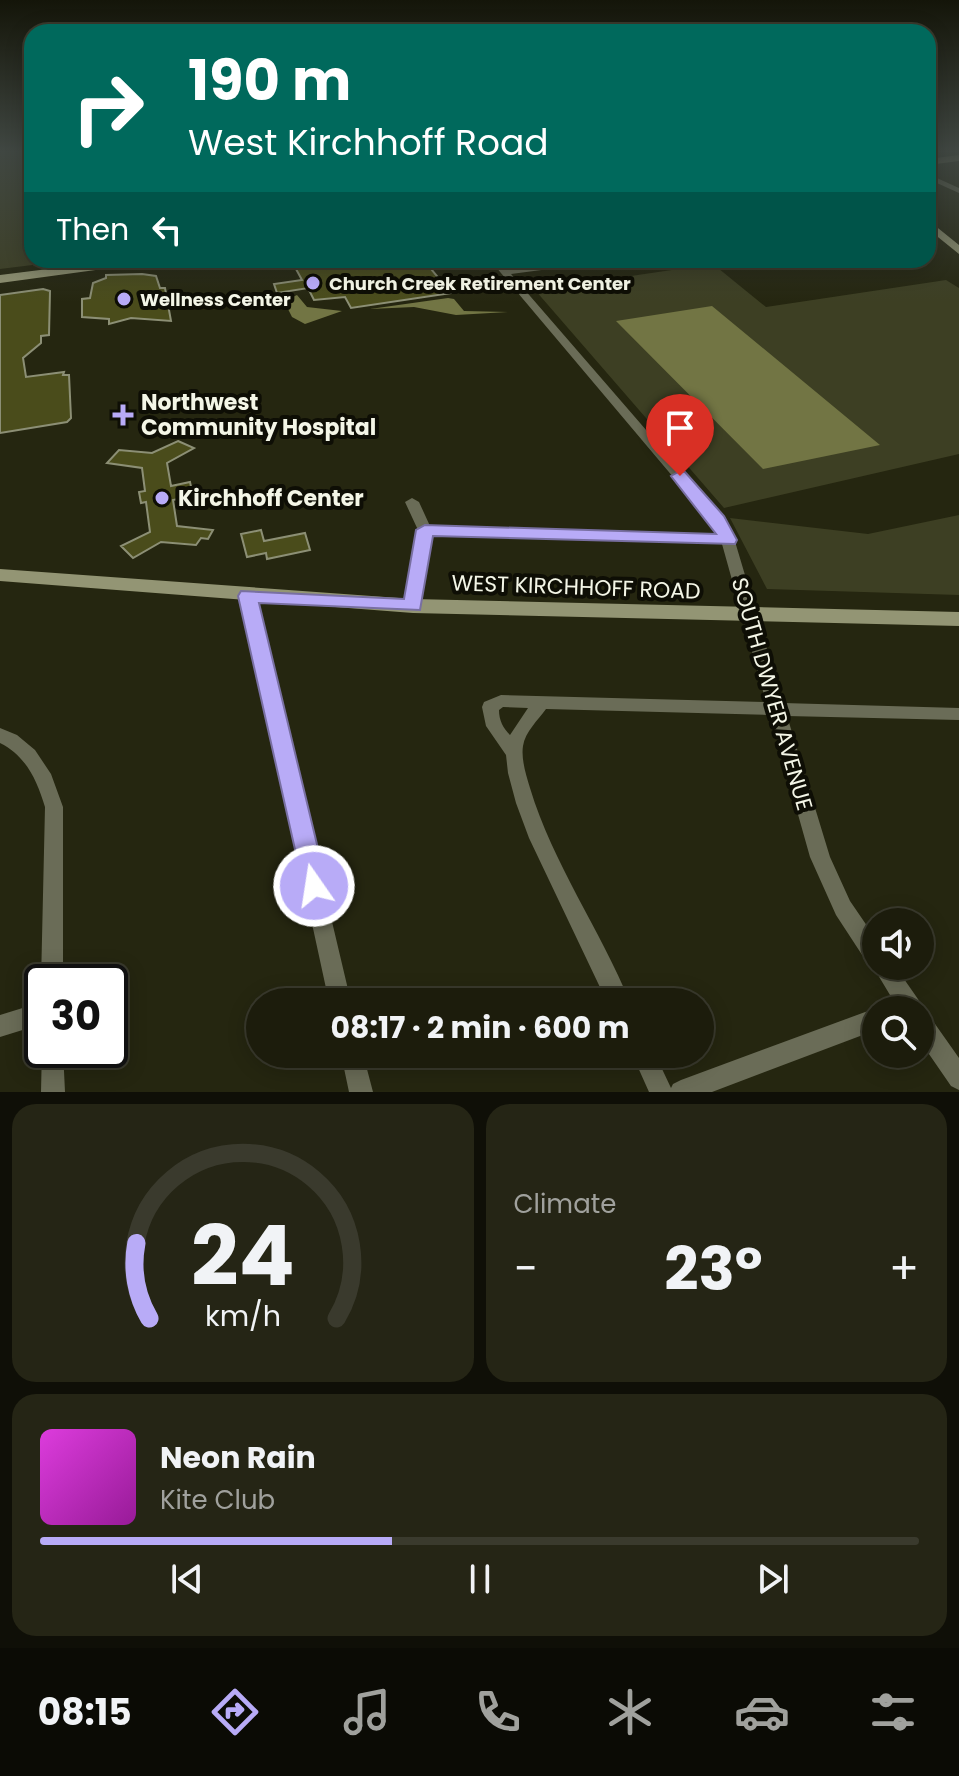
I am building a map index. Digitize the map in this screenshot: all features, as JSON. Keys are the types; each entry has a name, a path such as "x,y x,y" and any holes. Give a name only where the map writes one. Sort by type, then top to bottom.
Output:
{"main road":[{"path":"936,224 959,241"},
{"path":"936,226 959,251"},
{"path":"0,276 52,268"},
{"path":"0,276 74,268"},
{"name":"WEST KIRCHHOFF ROAD","path":"0,575 413,606 959,619"}],"street":[{"name":"SOUTH DWYER AVENUE","path":"501,268 717,520 728,540 820,857 843,908 862,936"},
{"path":"505,272 535,268"},
{"path":"412,502 425,530 413,606"},
{"path":"425,530 728,540"},
{"path":"248,596 337,988"},
{"path":"514,752 495,731 490,707 501,701 959,714"},
{"path":"541,702 513,745 514,770 527,809 612,988"},
{"path":"0,735 25,752 47,779 54,807 52,964"},
{"path":"0,1026 24,1019"},
{"path":"681,1092 862,1024"},
{"path":"934,1044 959,1078"},
{"path":"52,1068 53,1092"},
{"path":"355,1068 361,1092"},
{"path":"650,1068 661,1092"}],"shaded area":[{"path":"0,201 24,201 24,266 0,269"},
{"path":"686,268 718,268 766,307 946,280 959,288 959,454 724,508 535,290"},
{"path":"297,295 307,307 342,311 305,324 292,317 284,301"},
{"path":"454,299 464,311 508,312 456,315 414,307 370,309"},
{"path":"712,306 880,445 763,469 616,321"},
{"path":"959,515 959,595 767,589 730,518 868,534"}],"building":[{"name":"Church Creek Retirement Center","path":"430,268 451,293 351,308 345,297 314,300 308,288 277,293 274,284 302,280 296,269"},
{"name":"Wellness Center","path":"106,275 156,276 160,288 165,288 171,321 131,318 109,324 109,319 82,317 82,299 90,298 93,283 106,278"},
{"path":"43,289 50,291 49,335 41,336 41,343 23,358 26,377 64,372 63,375 69,375 71,418 67,422 0,433 0,295"},
{"name":"Kirchhoff Center","path":"178,441 194,448 167,463 171,486 190,482 193,496 173,500 177,526 213,530 208,539 201,538 196,545 161,542 133,558 121,546 150,532 146,502 141,503 139,492 145,491 142,468 107,463 119,450 152,453"},
{"path":"261,530 264,541 305,533 310,550 267,559 266,553 247,557 241,534"}],"place":[{"name":"Church Creek Retirement Center","path":"313,283"},
{"name":"Wellness Center","path":"124,299"},
{"name":"Northwest Community Hospital","path":"123,415"},
{"name":"Kirchhoff Center","path":"162,498"}],"route":[{"path":"314,886 248,596 413,606 425,530 728,540 724,528 680,476"}]}
